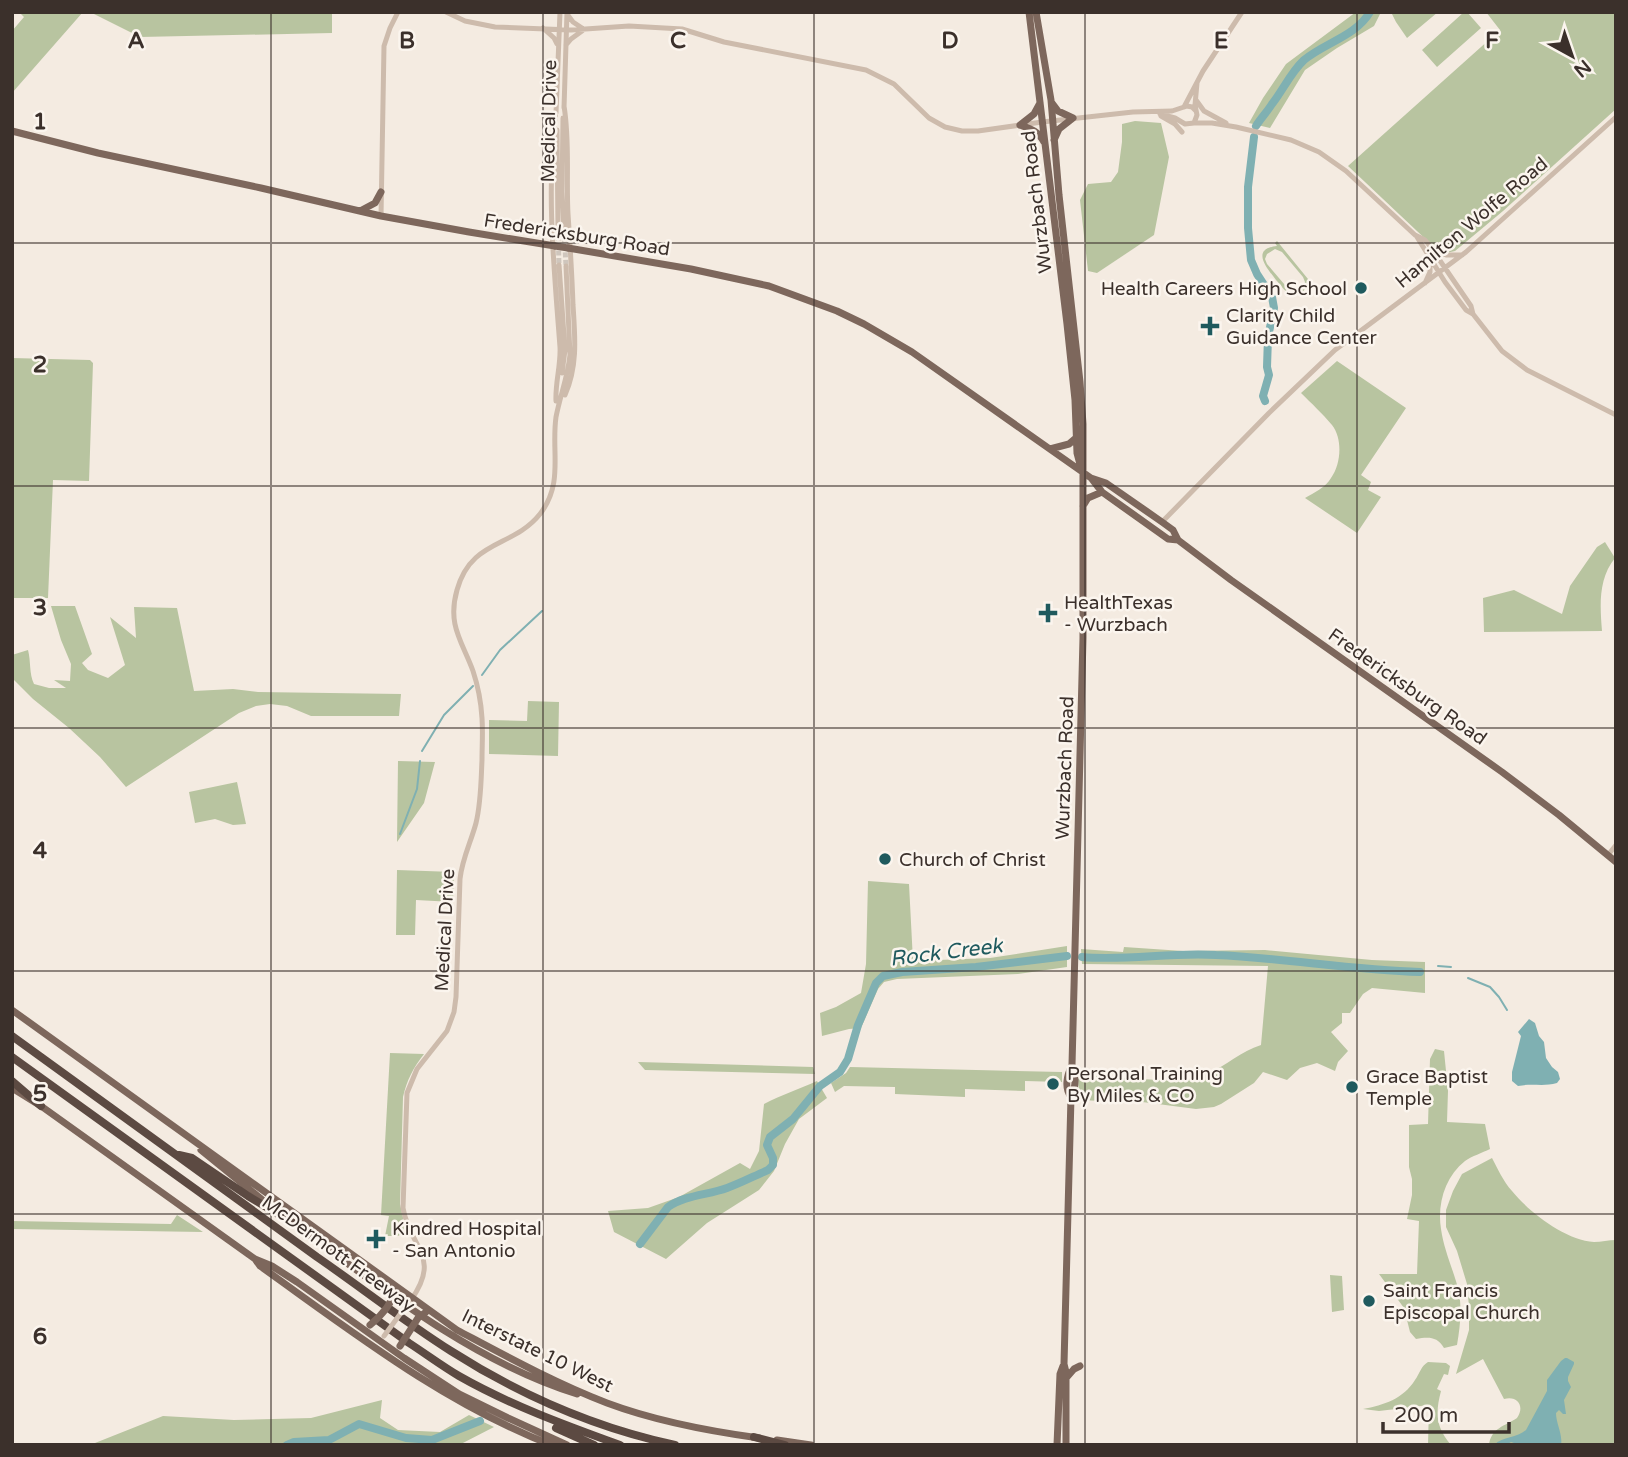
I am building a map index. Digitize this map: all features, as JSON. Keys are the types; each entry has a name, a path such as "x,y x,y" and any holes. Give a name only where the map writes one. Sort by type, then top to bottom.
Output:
{"highway":[{"name":"McDermott Freeway","path":"12,1036 453,1353 521,1390 571,1413 645,1438 675,1445"},
{"name":"McDermott Freeway","path":"12,1057 457,1375 520,1407 620,1445"},
{"path":"12,1081 41,1106"},
{"path":"175,1153 192,1158 293,1223"},
{"path":"520,1407 547,1424 594,1445"},
{"path":"754,1437 785,1445"}],"main road":[{"name":"Wurzbach Road","path":"1029,12 1042,122 1049,144 1080,382 1084,437 1083,638 1072,1065 1068,1074 1067,1092 1071,1097 1064,1364 1066,1445"},
{"name":"Wurzbach Road","path":"1036,12 1051,100 1049,144 1075,400 1077,453 1082,472"},
{"path":"1040,102 1034,114 1020,125 1037,132 1049,144 1060,128 1073,118 1058,111 1051,100"},
{"name":"Fredericksburg Road","path":"12,131 98,153 381,216 691,269 779,289 837,311 912,352 1082,472 1106,483 1162,522 1173,530 1178,541"},
{"path":"359,211 375,203 381,192"},
{"path":"1049,449 1069,444 1076,438"},
{"name":"Fredericksburg Road","path":"1091,478 1102,492 1147,525 1168,539 1178,541 1507,776 1613,859"},
{"path":"1082,507 1088,498 1102,492"},
{"path":"1147,525 1162,522"},
{"name":"Interstate 10 West","path":"12,1010 411,1300 457,1330 607,1403 658,1419 811,1445"},
{"path":"12,1088 255,1259 297,1282 459,1394 567,1445"},
{"path":"174,1127 216,1164 293,1223 439,1327 532,1378 607,1403"},
{"path":"255,1259 260,1266 422,1380 477,1412 551,1445"},
{"path":"356,1324 370,1325 382,1314 392,1300 394,1286"},
{"path":"404,1358 400,1346 418,1318 426,1312 436,1314"},
{"name":"Wurzbach Road","path":"1057,1445 1060,1374 1064,1364"},
{"path":"1066,1378 1080,1366"}],"street":[{"path":"381,216 384,46 398,12"},
{"path":"446,12 465,21 489,26 682,29 724,41 866,70 894,84 930,119 956,130 978,131 1073,118 1172,111 1189,106 1209,119 1291,140 1320,152 1346,171 1415,234 1471,306 1473,314 1494,343 1517,364 1616,415"},
{"path":"1180,120 1179,114 1197,81 1242,12"},
{"path":"543,28 553,23 559,13"},
{"name":"Medical Drive","path":"559,13 563,29"},
{"path":"567,13 573,22 585,29"},
{"name":"Medical Drive","path":"561,47 564,106 561,229 556,110 561,47 563,29 567,13"},
{"path":"543,28 561,47 585,29"},
{"path":"1194,123 1197,118 1197,81"},
{"path":"1196,100 1204,111 1233,126"},
{"path":"557,414 570,384 575,357 568,212 568,139 564,106"},
{"path":"556,110 550,195 560,348 556,401"},
{"path":"1147,111 1168,115 1185,124 1205,122 1233,126"},
{"path":"1155,113 1175,124 1182,132"},
{"name":"Hamilton Wolfe Road","path":"1162,522 1326,358 1462,255 1616,117"},
{"path":"1431,253 1462,255"},
{"path":"1423,285 1430,272 1431,253"},
{"name":"Medical Drive","path":"382,1339 420,1286 425,1271 424,1258 407,1224 403,1208 406,1101 413,1076 447,1031 454,1012 460,879 480,804 482,718 475,678 455,628 454,602 460,580 474,560 492,545 523,530 547,504 553,488 556,474 555,429 570,355 563,265 565,350 556,401 557,414"},
{"path":"1613,859 1616,845"}],"green space":[{"path":"19,12 83,12 12,93 12,31 24,17"},
{"path":"90,12 332,12 332,33 140,37"},
{"path":"1356,12 1381,12 1374,26 1305,70 1270,128 1249,123 1286,64"},
{"path":"1391,12 1438,12 1407,38"},
{"path":"1464,12 1481,28 1437,67 1422,50"},
{"path":"1486,12 1616,12 1616,109 1503,211 1455,251 1446,253 1435,248 1348,166 1500,30"},
{"path":"1135,121 1161,123 1169,157 1154,235 1097,273 1088,271 1080,200 1088,184 1111,182 1118,172 1122,124"},
{"path":"1277,241 1308,279 1307,286 1300,294 1293,295 1286,291 1265,265 1262,255 1269,248 1277,246","holes":["1275,249 1282,252 1303,277 1305,282 1302,290 1290,291 1267,264 1267,254"]},
{"path":"12,358 90,360 93,363 89,481 53,480 48,598 12,598"},
{"path":"1337,361 1406,408 1361,475 1371,482 1368,490 1381,497 1357,533 1305,498 1323,487 1331,478 1337,466 1339,444 1332,425 1301,393"},
{"path":"1605,542 1615,558 1603,584 1602,631 1484,632 1483,598 1514,590 1562,614 1570,586 1597,547"},
{"path":"51,606 75,606 92,654 82,663 88,670 108,678 125,665 110,617 136,638 134,607 177,608 194,691 233,689 258,692 401,694 399,716 311,716 287,706 256,706 239,713 126,787 100,757 12,678 12,655 28,650 34,684 49,688 66,688 54,680 70,681 71,664"},
{"path":"528,701 559,702 558,756 489,754 489,720 527,721"},
{"path":"398,761 435,762 424,803 397,842"},
{"path":"237,782 246,824 233,825 215,819 195,823 189,792"},
{"path":"397,870 454,872 453,902 416,900 415,935 396,935"},
{"path":"868,881 909,884 913,961 990,958 1067,946 1067,967 1018,974 897,979 884,982 878,989 861,1028 822,1036 820,1013 861,993 866,964"},
{"path":"1124,947 1183,951 1265,950 1425,962 1425,993 1372,988 1363,994 1350,1013 1342,1013 1342,1023 1331,1032 1348,1051 1338,1062 1335,1071 1317,1063 1300,1068 1287,1080 1263,1072 1254,1083 1214,1107 1196,1109 1104,1097 1103,1101 1079,1100 1078,1075 1174,1081 1207,1074 1261,1045 1268,966 1082,964 1081,949 1123,952"},
{"path":"1435,1049 1444,1051 1448,1091 1447,1122 1485,1124 1490,1149 1458,1167 1444,1192 1440,1210 1442,1237 1459,1292 1460,1326 1457,1345 1444,1348 1432,1338 1416,1339 1410,1332 1404,1308 1379,1274 1417,1274 1419,1221 1407,1219 1412,1195 1409,1125 1428,1124 1430,1059"},
{"path":"390,1053 424,1054 411,1074 403,1097 400,1204 406,1231 398,1236 385,1236 389,1216 381,1215"},
{"path":"638,1062 813,1067 815,1074 645,1070"},
{"path":"850,1067 1062,1072 1062,1082 1025,1081 1025,1091 965,1089 965,1097 895,1094 895,1087 844,1086 835,1092 831,1083"},
{"path":"817,1081 827,1098 799,1119 774,1171 759,1190 707,1223 666,1259 614,1232 608,1211 648,1208 679,1197 740,1163 750,1169 759,1151 764,1104"},
{"path":"1492,1158 1512,1191 1548,1224 1583,1240 1616,1240 1616,1445 1489,1445 1496,1431 1517,1418 1519,1403 1513,1399 1504,1399 1483,1359 1456,1374 1469,1330 1469,1307 1467,1284 1446,1227 1446,1210 1462,1174"},
{"path":"177,1215 203,1232 12,1229 12,1221 171,1224"},
{"path":"1330,1275 1342,1276 1344,1310 1332,1312"},
{"path":"1428,1362 1446,1363 1450,1366 1448,1375 1444,1374 1437,1389 1441,1391 1438,1407 1440,1426 1451,1445 1428,1445 1429,1405 1379,1411 1363,1409 1386,1403 1405,1392"},
{"path":"382,1400 380,1418 398,1430 440,1432 469,1415 494,1427 459,1445 90,1445 163,1416 234,1420 311,1418"}],"water":[{"path":"1529,1019 1535,1023 1544,1042 1546,1058 1558,1072 1560,1079 1557,1083 1518,1086 1512,1081 1521,1036 1518,1032"},
{"path":"1565,1358 1574,1364 1568,1377 1571,1387 1564,1400 1566,1414 1559,1410 1556,1413 1561,1445 1520,1445 1511,1442 1494,1445 1526,1430 1547,1391 1547,1380"}],"waterway":[{"path":"1256,126 1304,60 1357,27 1370,12"},
{"path":"1254,137 1248,187 1251,260 1272,297 1274,308 1268,337 1269,375 1263,396 1265,401"},
{"path":"482,675 500,650 542,611"},
{"path":"422,751 444,715 473,686"},
{"path":"400,834 417,789 420,761"},
{"name":"Rock Creek","path":"1082,957 1216,955 1420,972"},
{"name":"Rock Creek","path":"640,1244 668,1207 732,1186 768,1170 773,1165 767,1145 770,1137 793,1119 820,1086 840,1072 848,1059 858,1025 876,983 883,976 1067,956"},
{"name":"Rock Creek","path":"1438,966 1451,967"},
{"name":"Rock Creek","path":"1468,978 1490,987 1507,1010"},
{"name":"Rock Creek","path":"287,1445 294,1442 329,1440 359,1424 406,1438 432,1440 480,1421"}],"tunnel":[{"path":"558,228 559,265"},
{"path":"564,230 566,266"}],"place":[{"name":"Health Careers High School","path":"1361,288"},
{"name":"Clarity Child Guidance Center","path":"1210,326"},
{"name":"HealthTexas - Wurzbach","path":"1048,613"},
{"name":"Church of Christ","path":"885,859"},
{"name":"Personal Training By Miles & CO","path":"1053,1084"},
{"name":"Grace Baptist Temple","path":"1352,1087"},
{"name":"Kindred Hospital - San Antonio","path":"376,1239"},
{"name":"Saint Francis Episcopal Church","path":"1369,1301"}]}
